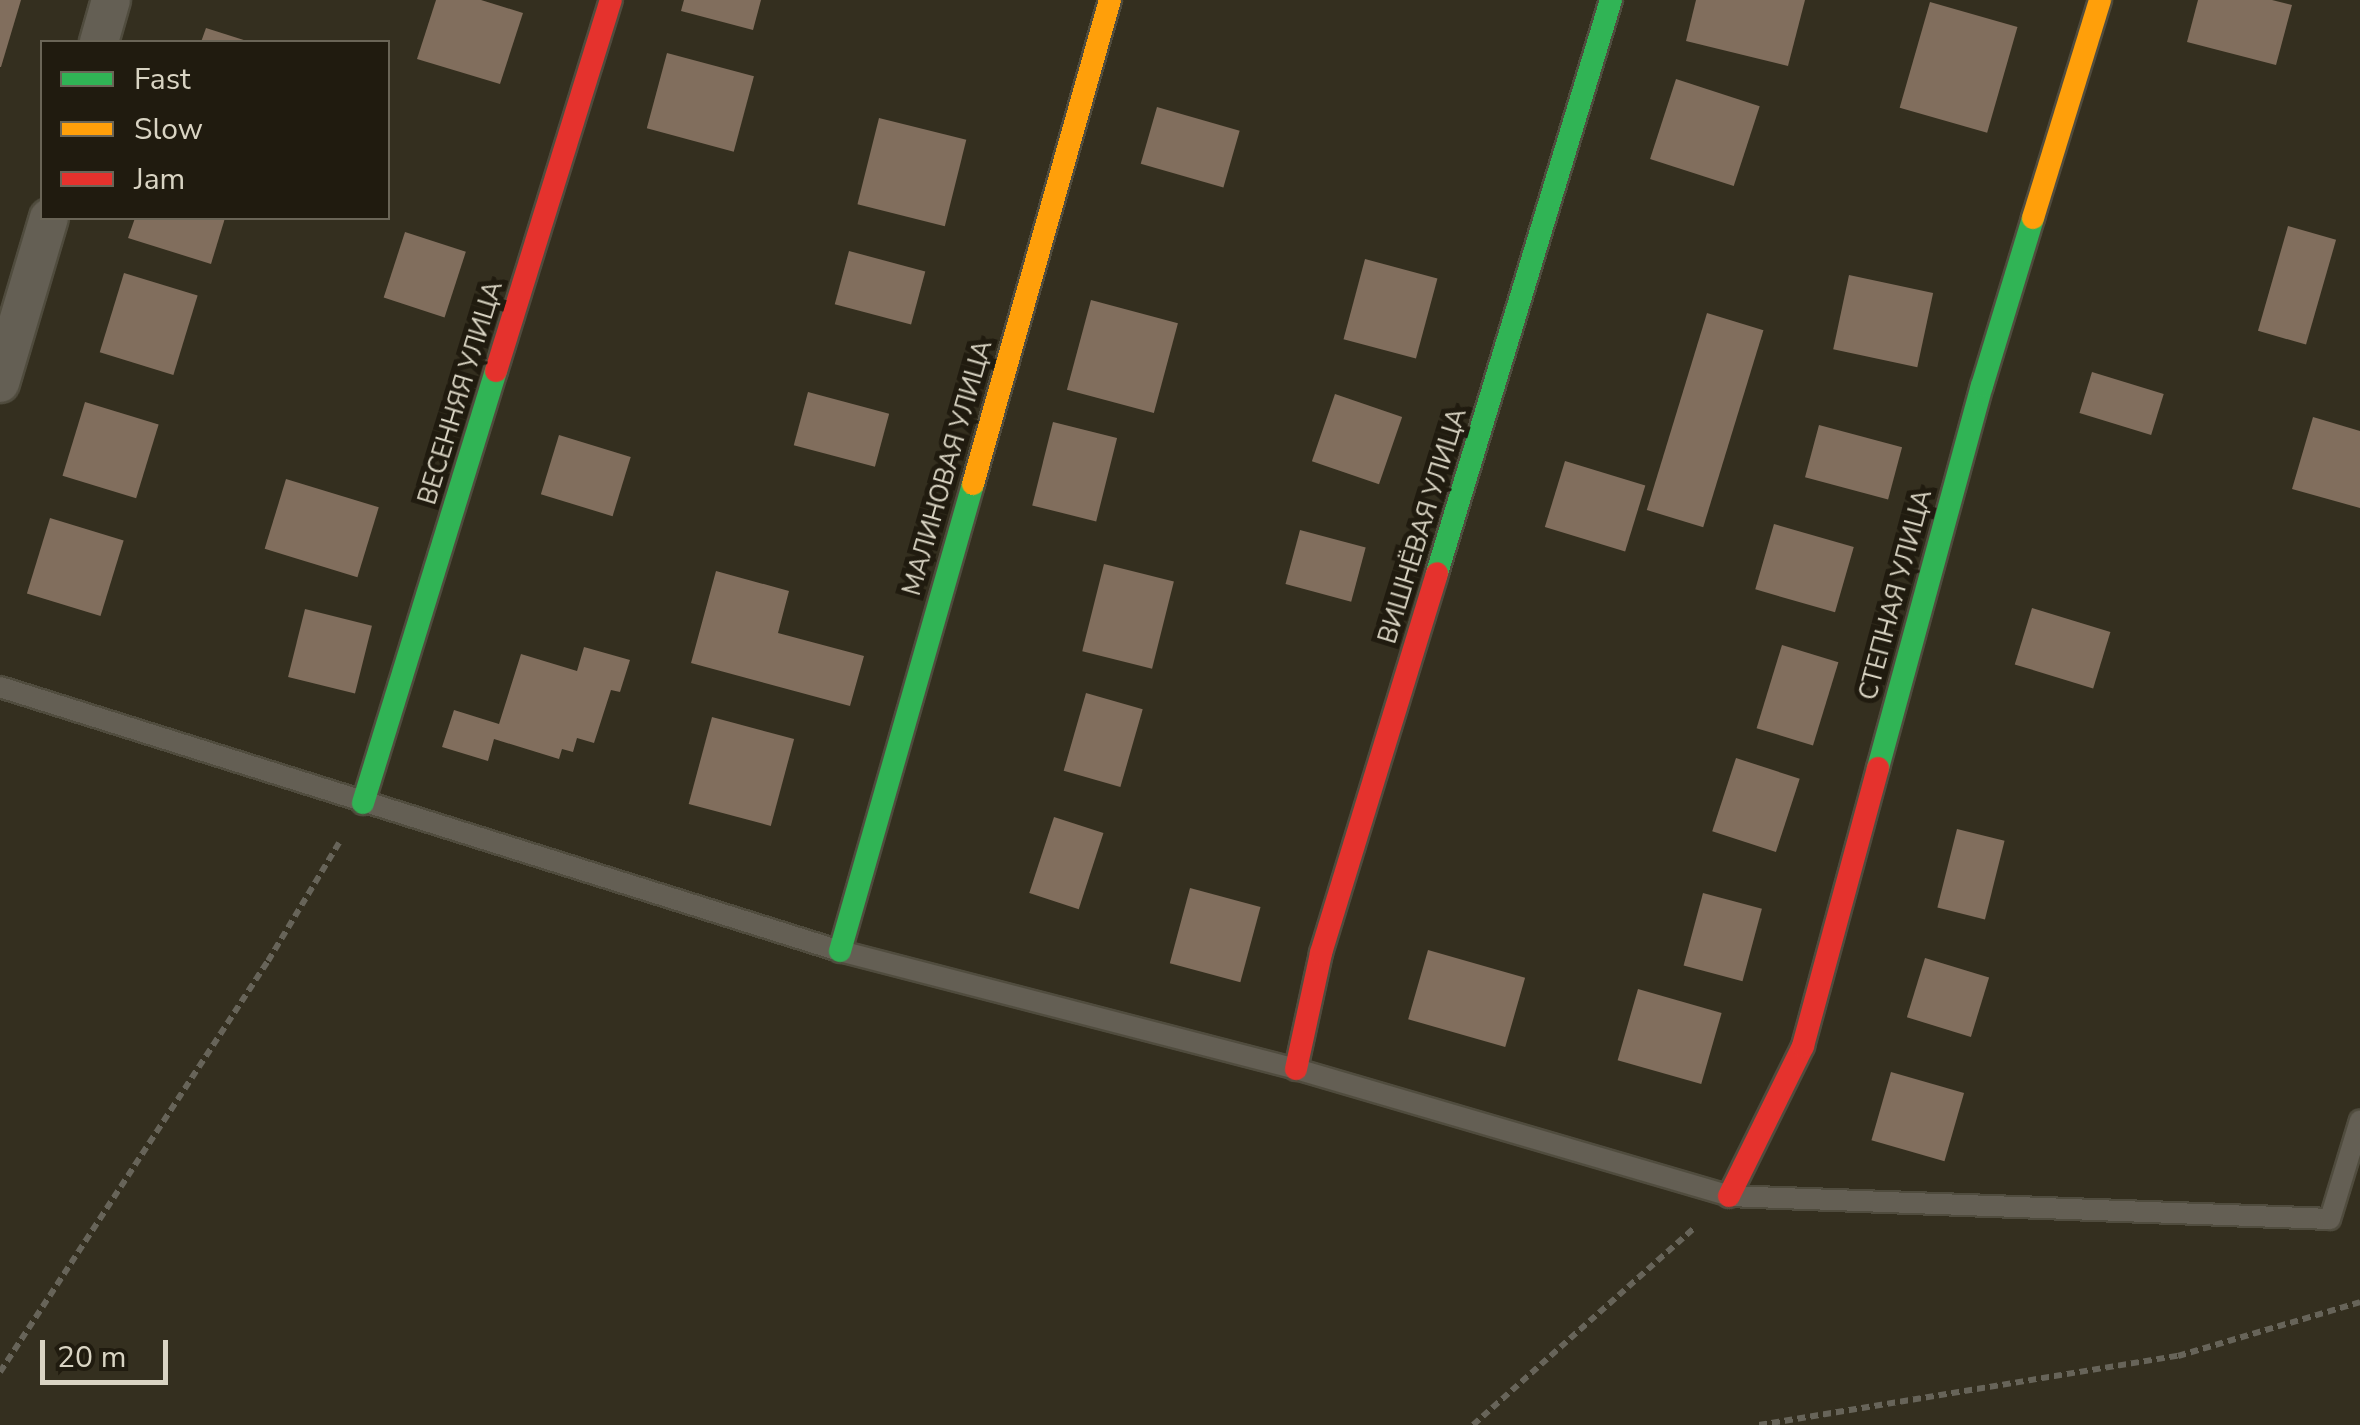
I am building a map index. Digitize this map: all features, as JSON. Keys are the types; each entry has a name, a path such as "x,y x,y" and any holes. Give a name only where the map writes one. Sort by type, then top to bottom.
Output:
{"street":[{"path":"100,40 111,0"},
{"name":"ВЕСЕННЯЯ УЛИЦА","path":"363,803 611,0"},
{"name":"МАЛИНОВАЯ УЛИЦА","path":"840,951 1110,0"},
{"name":"ВИШНЁВАЯ УЛИЦА","path":"1296,1070 1322,954 1611,0"},
{"name":"СТЕПНАЯ УЛИЦА","path":"1729,1196 1803,1046 1982,386 2100,0"},
{"path":"0,383 48,220"}],"lane":[{"path":"0,686 840,951 1296,1070 1729,1196 2330,1219 2360,1120"}],"path":[{"path":"0,1372 268,961 363,803"},
{"path":"1473,1425 1729,1196"},
{"path":"1758,1425 2178,1356 2360,1302"}],"building":[{"path":"0,0 21,0 1,67 0,67"},
{"path":"436,0 481,0 523,13 500,84 417,59"},
{"path":"684,0 761,0 753,30 681,11"},
{"path":"1696,0 1805,0 1788,66 1686,41"},
{"path":"2198,0 2272,0 2292,5 2276,65 2187,42"},
{"path":"1930,2 2017,27 1987,133 1900,108"},
{"path":"206,28 244,40 202,40"},
{"path":"667,53 754,76 734,152 647,128"},
{"path":"1676,79 1760,106 1734,186 1650,159"},
{"path":"1157,107 1240,131 1223,187 1141,164"},
{"path":"879,118 966,140 945,226 857,204"},
{"path":"134,220 224,220 211,264 128,238"},
{"path":"2288,226 2336,240 2306,345 2258,331"},
{"path":"405,232 466,252 445,317 384,298"},
{"path":"849,251 925,271 911,325 835,304"},
{"path":"1365,259 1437,278 1416,359 1344,339"},
{"path":"124,273 198,296 173,375 100,352"},
{"path":"1849,275 1933,293 1917,367 1833,349"},
{"path":"1091,300 1178,323 1154,413 1067,390"},
{"path":"1707,313 1763,330 1703,527 1647,510"},
{"path":"2092,372 2164,394 2151,435 2079,413"},
{"path":"808,392 889,414 875,467 794,445"},
{"path":"1335,394 1402,417 1379,484 1312,461"},
{"path":"85,402 159,425 136,498 62,476"},
{"path":"2313,417 2360,431 2360,508 2292,489"},
{"path":"1053,422 1117,438 1096,521 1032,505"},
{"path":"1819,425 1902,447 1888,499 1805,477"},
{"path":"559,435 631,457 613,516 541,494"},
{"path":"1565,461 1645,486 1625,552 1545,527"},
{"path":"286,479 379,507 357,577 265,549"},
{"path":"50,518 124,541 101,616 27,594"},
{"path":"1774,524 1854,547 1835,612 1755,589"},
{"path":"1300,530 1366,548 1351,602 1286,584"},
{"path":"1104,564 1174,581 1152,669 1082,651"},
{"path":"716,571 789,591 778,633 864,656 850,706 691,663"},
{"path":"2032,608 2110,632 2093,688 2015,664"},
{"path":"305,609 372,626 355,694 288,677"},
{"path":"1782,645 1838,662 1813,745 1757,728"},
{"path":"584,647 630,660 620,692 611,690 594,743 577,738 573,752 562,749 559,759 494,739 488,761 442,747 454,710 499,724 521,654 577,671"},
{"path":"1086,693 1143,709 1120,787 1064,771"},
{"path":"712,717 794,739 771,826 689,804"},
{"path":"1736,758 1800,779 1776,852 1712,831"},
{"path":"1054,817 1103,833 1079,909 1029,893"},
{"path":"1957,829 2005,841 1985,919 1937,908"},
{"path":"1190,888 1261,907 1240,982 1170,963"},
{"path":"1703,893 1762,909 1743,981 1684,965"},
{"path":"1428,950 1525,978 1505,1047 1408,1019"},
{"path":"1925,958 1989,978 1971,1037 1907,1017"},
{"path":"1638,989 1722,1013 1701,1084 1618,1060"},
{"path":"1891,1072 1964,1093 1944,1161 1871,1140"}],"traffic: fast":[{"path":"1437,573 1611,0"},
{"path":"1878,768 1982,386 2033,218"},
{"path":"363,803 496,371"},
{"path":"840,951 973,484"}],"traffic: slow":[{"path":"973,484 1110,0"},
{"path":"2033,218 2100,0"}],"traffic: jam":[{"path":"496,371 611,0"},
{"path":"1296,1069 1321,953 1437,573"},
{"path":"1729,1196 1803,1046 1878,768"}]}
